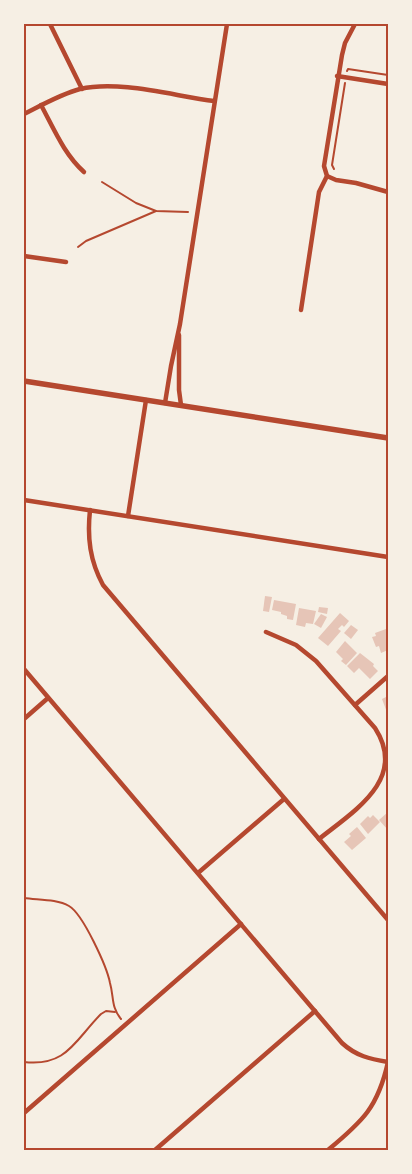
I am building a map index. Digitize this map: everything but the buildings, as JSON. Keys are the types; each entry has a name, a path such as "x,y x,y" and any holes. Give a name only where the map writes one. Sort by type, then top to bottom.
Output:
{"street":[{"path":"50,24 82,89"},
{"path":"166,403 226,24"},
{"path":"301,310 319,192 327,176 324,166 338,76 345,43 355,24"},
{"path":"338,76 388,84"},
{"path":"24,114 41,105 82,89 104,87 124,87 214,101"},
{"path":"41,105 62,145 84,172"},
{"path":"327,176 336,180 356,183 388,192"},
{"path":"24,256 66,262"},
{"path":"180,324 179,390 181,406"},
{"path":"24,381 388,438"},
{"path":"128,516 146,400"},
{"path":"24,500 388,556"},
{"path":"90,510 88,526 90,551 93,564 103,586 388,920"},
{"path":"266,632 285,639 306,652 316,661 381,738 386,757 383,776 373,793 319,839"},
{"path":"24,669 350,1051 368,1058 388,1062 383,1083 370,1111 328,1150"},
{"path":"355,705 388,676"},
{"path":"24,719 48,698"},
{"path":"198,873 284,799"},
{"path":"24,1113 241,924"},
{"path":"155,1150 315,1011"}],"path":[{"path":"334,169 332,165 348,69 388,75"},
{"path":"102,182 136,202 156,211 188,212"},
{"path":"78,247 86,241 156,211"},
{"path":"24,898 64,904 78,914 94,943 110,980 115,1012 126,1024"},
{"path":"24,1062 40,1063 56,1059 75,1045 102,1014 106,1011 115,1012"}]}
